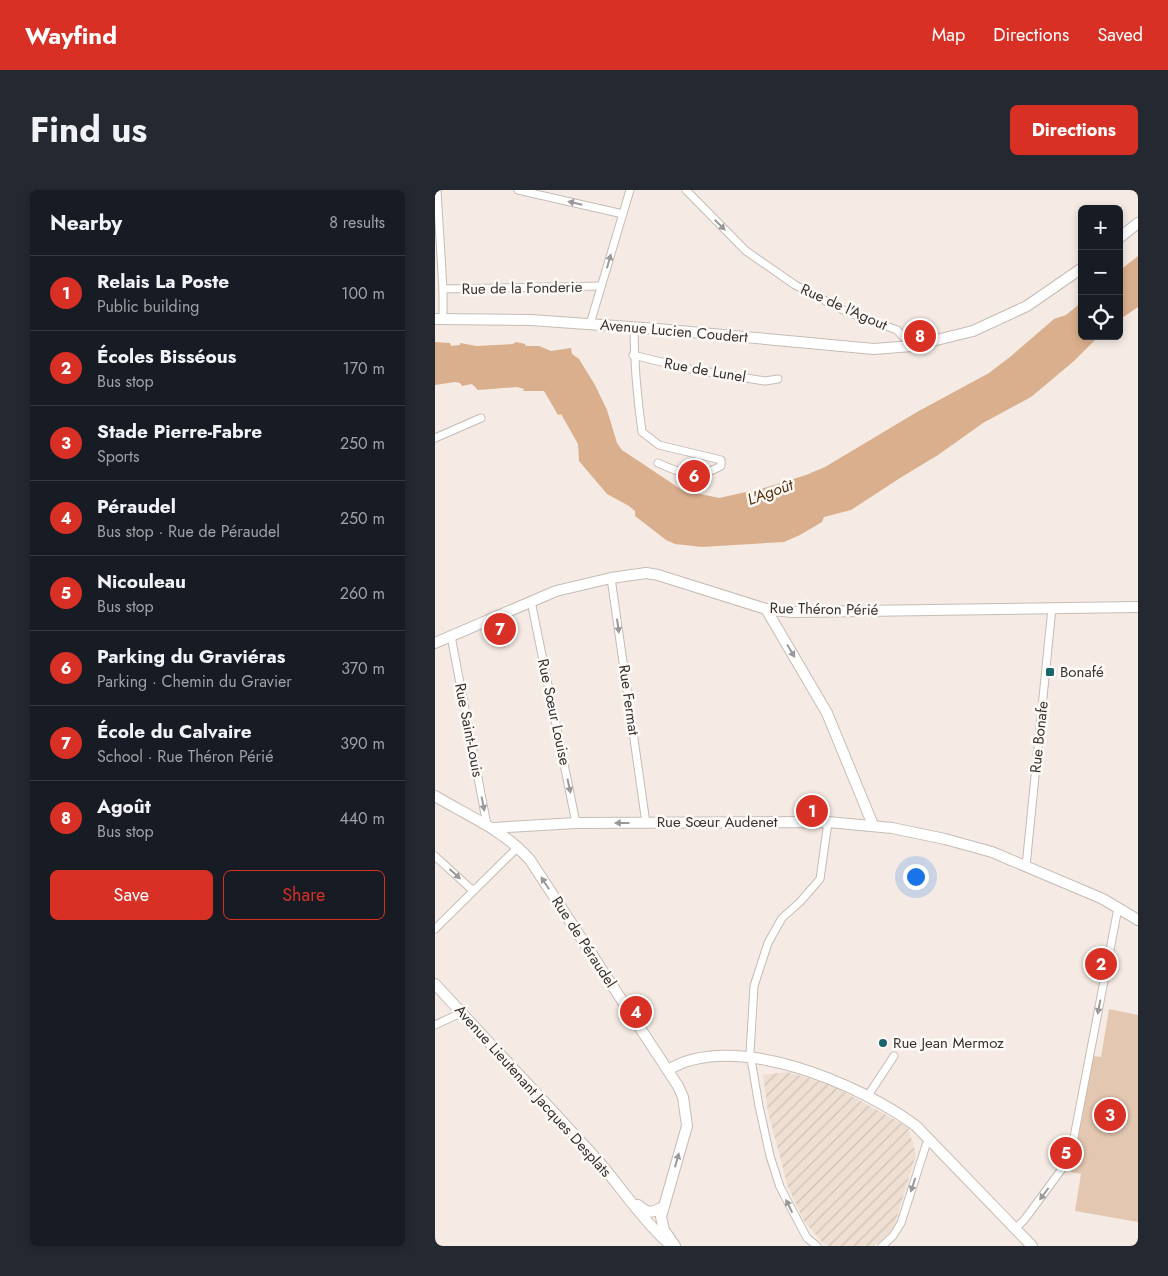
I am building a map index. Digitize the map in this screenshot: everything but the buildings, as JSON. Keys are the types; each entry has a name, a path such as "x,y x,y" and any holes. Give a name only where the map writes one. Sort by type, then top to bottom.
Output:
{"street":[{"path":"437,190 443,290 439,320"},
{"path":"518,190 623,214"},
{"path":"590,324 630,190"},
{"name":"Rue de l'Agout","path":"686,190 746,251 795,285 845,311 897,330 912,346"},
{"path":"1123,235 1138,223"},
{"name":"Avenue Lucien Coudert","path":"439,320 531,320 634,327 874,349 912,346 973,331 1027,306 1078,271"},
{"name":"Rue de la Fonderie","path":"443,290 601,286"},
{"path":"634,327 635,387 642,432 659,445 721,460 721,466 711,472 696,474 682,474 658,463"},
{"name":"Rue de Lunel","path":"633,355 690,369 765,380 778,379"},
{"path":"435,438 481,418"},
{"name":"Rue Théron Périé","path":"436,642 556,591 611,578 646,573 658,575 766,609 792,612 1138,607"},
{"name":"Rue Fermat","path":"611,578 646,822"},
{"name":"Rue Sœur Louise","path":"531,601 577,823"},
{"name":"Rue Bonafe","path":"1026,866 1052,608"},
{"path":"766,609 827,713 873,825"},
{"name":"Rue Saint-Louis","path":"451,636 490,826"},
{"path":"435,796 490,826"},
{"path":"857,824 866,807"},
{"name":"Rue Sœur Audenet","path":"490,826 646,822 828,822 873,825 923,833 992,852 1103,899 1138,920"},
{"path":"817,1246 807,1238 780,1187 770,1156 752,1074 751,1057 754,986 768,943 782,918 801,902 820,879 828,822"},
{"name":"Rue de Péraudel","path":"490,826 518,847 535,867 668,1070 683,1097 687,1126 661,1217 663,1230 675,1246"},
{"path":"435,928 518,847"},
{"path":"435,856 471,889 475,889"},
{"path":"1015,1229 1025,1219 1069,1158 1118,908"},
{"name":"Avenue Lieutenant Jacques Desplats","path":"435,984 463,1012 631,1200"},
{"path":"435,1025 463,1012"},
{"path":"668,1070 685,1062 712,1056 751,1057 815,1073 847,1086 905,1117 930,1140 1032,1246"},
{"path":"867,1097 895,1056"},
{"path":"882,1246 893,1236 901,1222 926,1145 930,1140"},
{"path":"631,1200 646,1212 652,1212 663,1207"},
{"path":"631,1200 645,1219 671,1246"}],"shaded area":[{"path":"1109,1009 1138,1015 1138,1222 1075,1211 1081,1174 1071,1172 1093,1056 1101,1057"},
{"path":"788,1072 833,1086 908,1127 916,1154 893,1230 874,1246 828,1246 823,1243 804,1221 788,1187 768,1112 763,1075"}],"water":[{"path":"1138,256 1138,307 1123,317 1123,295 1123,268"},
{"name":"L'Agoût","path":"1078,305 1078,340 1095,340 1074,361 1031,397 983,423 938,455 851,510 824,517 822,522 784,542 702,547 675,544 666,540 635,516 635,511 629,506 607,494 579,461 578,444 561,414 558,415 544,391 523,391 524,389 517,387 478,390 472,384 462,386 460,383 455,382 435,385 435,342 450,343 451,346 460,345 460,343 477,346 513,344 516,342 526,346 539,346 551,351 571,348 572,354 579,359 595,385 607,410 617,443 622,450 682,490 719,498 764,488 825,467 917,412 989,373 1054,319 1066,315"}],"place":[{"name":"Agoût","path":"920,336"},
{"name":"Parking du Graviéras","path":"694,476"},
{"name":"École du Calvaire","path":"500,629"},
{"name":"Bonafé","path":"1050,672"},
{"name":"Relais La Poste","path":"812,811"},
{"name":"Écoles Bisséous","path":"1101,964"},
{"name":"Péraudel","path":"636,1012"},
{"name":"Rue Jean Mermoz","path":"883,1043"},
{"name":"Stade Pierre-Fabre","path":"1110,1115"},
{"name":"Nicouleau","path":"1066,1153"}]}
